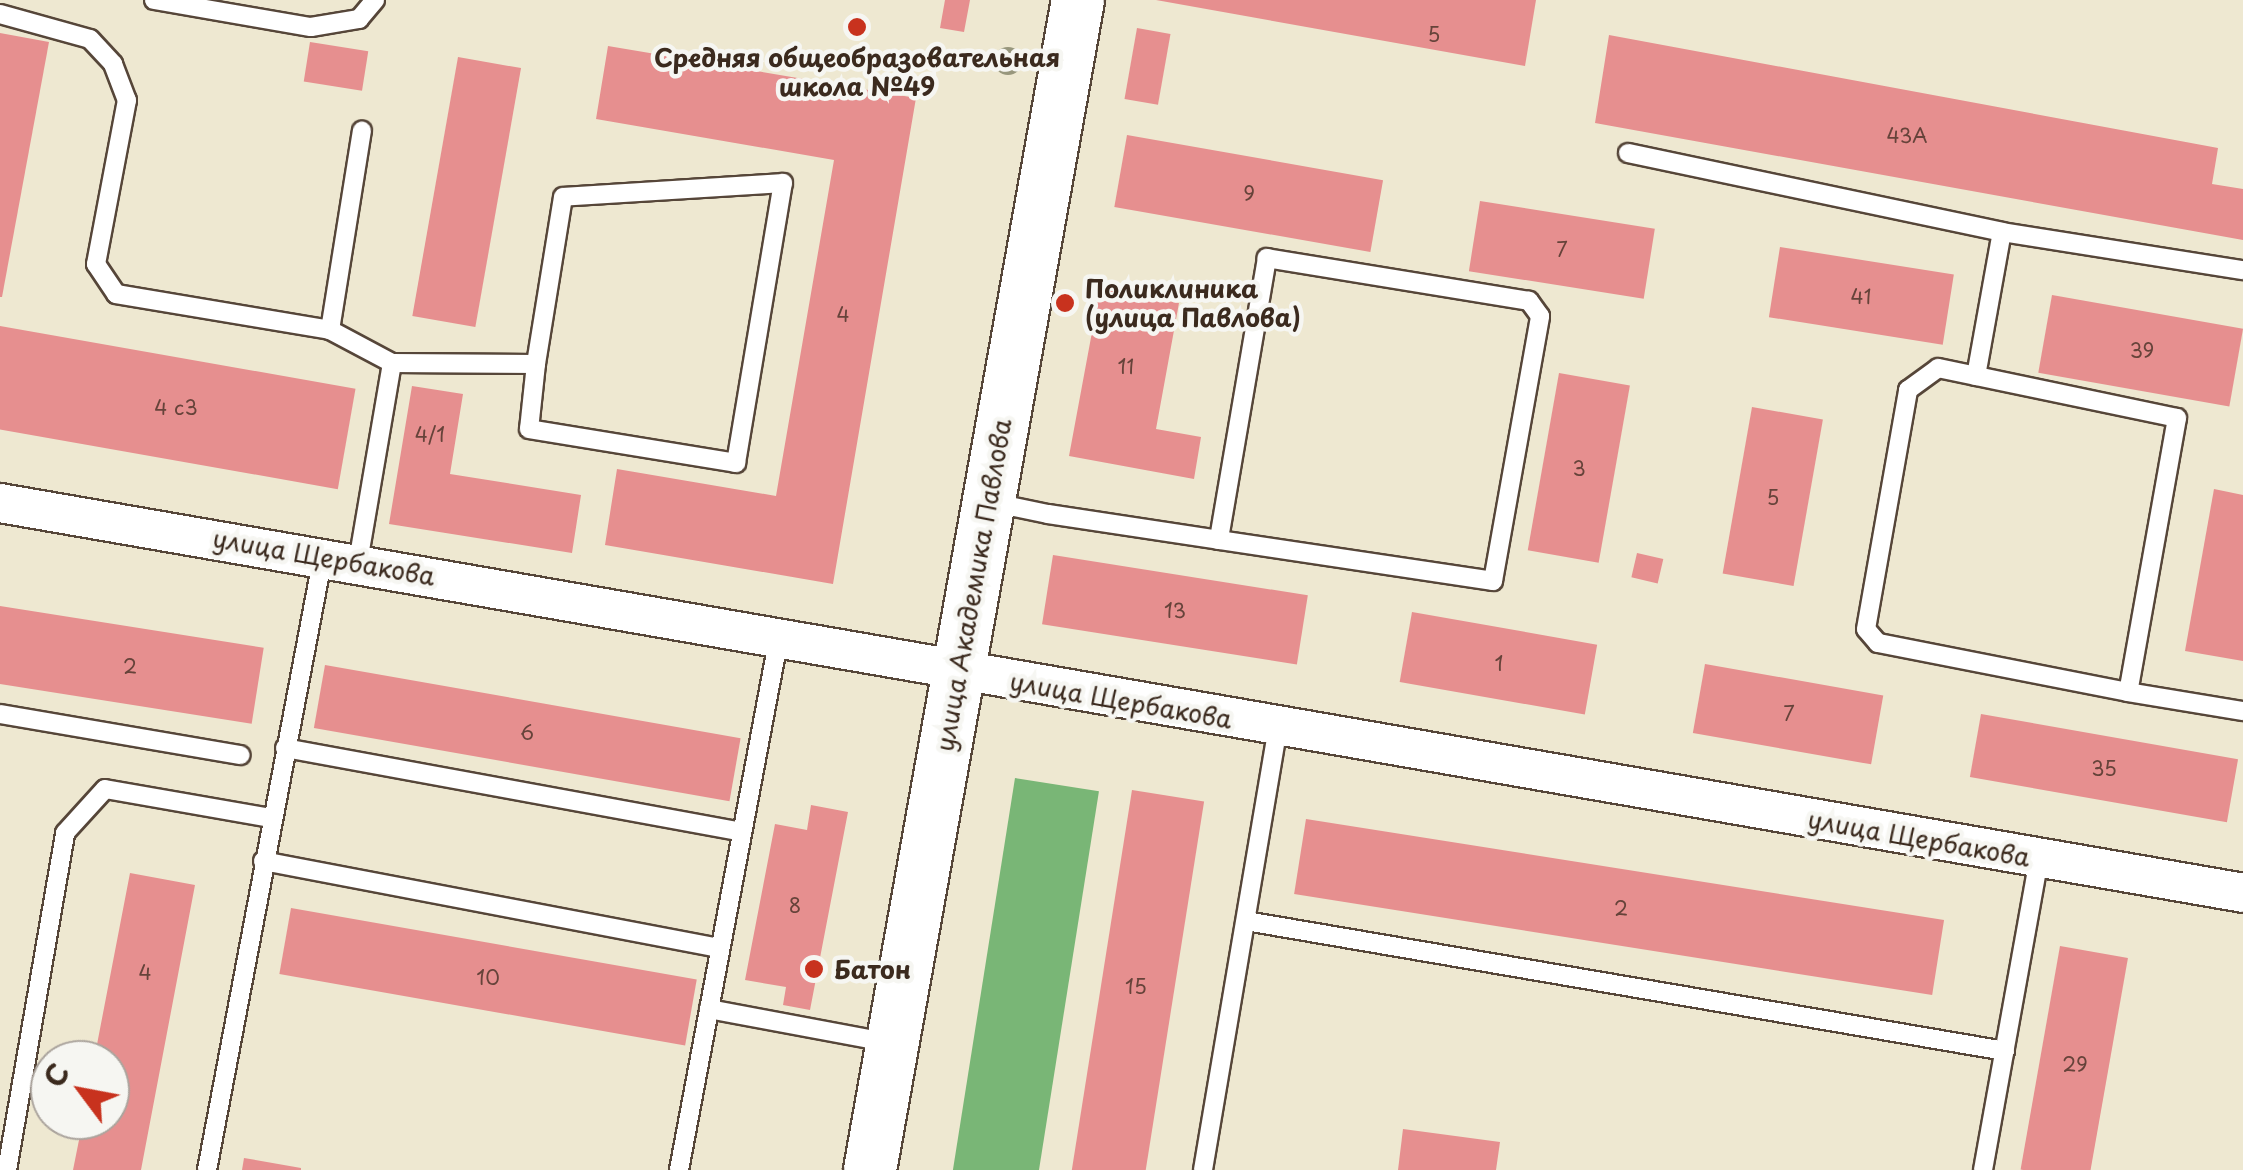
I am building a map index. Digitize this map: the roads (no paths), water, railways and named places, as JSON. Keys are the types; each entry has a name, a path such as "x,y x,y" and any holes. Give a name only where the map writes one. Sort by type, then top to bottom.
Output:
{"main road":[{"name":"улица Академика Павлова","path":"870,1170 1078,0"}],"street":[{"name":"улица Щербакова","path":"0,503 341,558 778,642 2243,893"}],"lane":[{"path":"154,0 311,26 359,18 376,0"},
{"path":"0,14 90,39 113,64 128,100 96,264 116,294 330,330 392,363 536,364"},
{"path":"330,330 362,131"},
{"path":"1628,153 2002,232 2243,270"},
{"path":"783,183 736,463 528,428 536,364 563,198 783,183"},
{"path":"1976,376 2002,232"},
{"path":"988,502 1219,540 1493,581 1540,316 1529,300 1266,258 1219,540"},
{"path":"207,1170 285,748 341,558 392,363"},
{"path":"2128,692 2177,418 1938,368 1908,390 1866,629 1878,643 2128,692 2243,711"},
{"path":"679,1170 778,642"},
{"path":"0,714 241,755"},
{"path":"1202,1170 1278,726"},
{"path":"285,748 741,832"},
{"path":"8,1170 65,833 105,789 272,818"},
{"path":"1983,1170 2040,859"},
{"path":"263,861 720,948"},
{"path":"1246,921 2005,1051"},
{"path":"709,1010 892,1043"}],"place":[{"name":"Средняя общеобразовательная школа №49","path":"857,27"},
{"name":"Поликлиника (улица Павлова)","path":"1065,303"},
{"name":"Батон","path":"814,969"}]}
